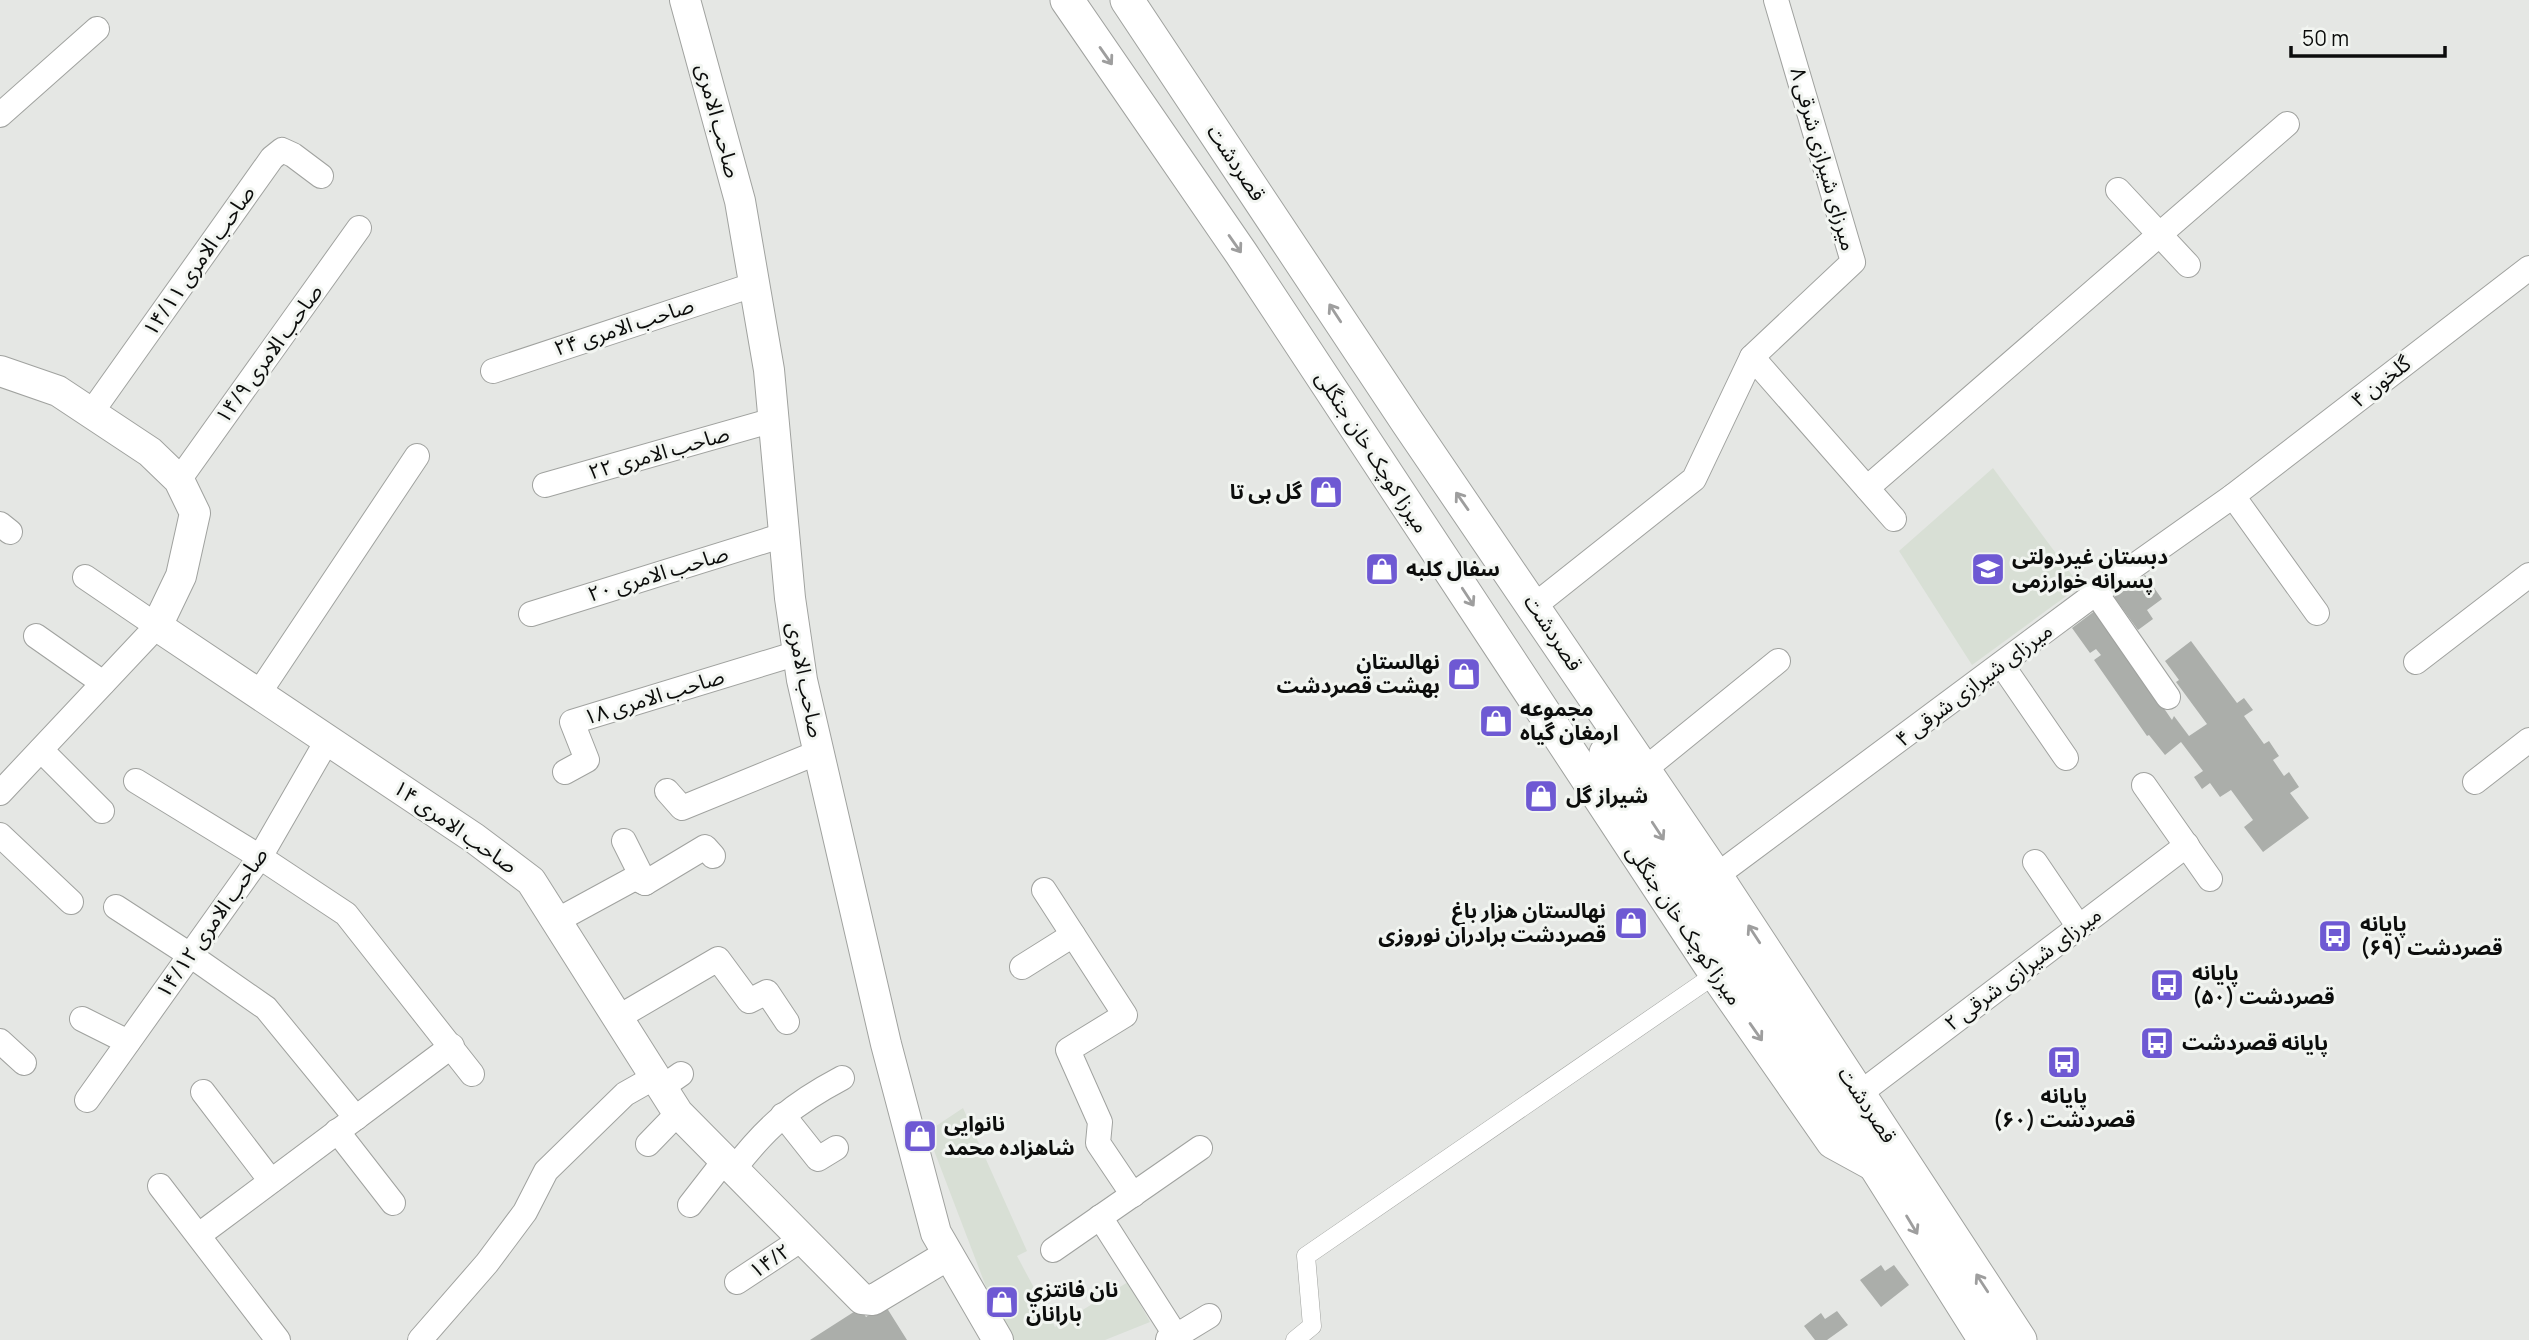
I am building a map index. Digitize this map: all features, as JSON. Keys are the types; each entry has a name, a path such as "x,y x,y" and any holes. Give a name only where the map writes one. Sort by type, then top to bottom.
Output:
{"main road":[{"name":"میرزا کوچک خان جنگلی","path":"1067,0 1241,253 1380,442 1716,974 1833,1142 1888,1160"},
{"name":"قصردشت","path":"1103,0 1380,442 1635,775"},
{"name":"قصردشت","path":"1127,0 1408,423 1534,606 1635,775 1888,1160 2020,1340"},
{"name":"قصردشت","path":"1888,1160 1985,1340"}],"street":[{"name":"صاحب الامری","path":"685,0 740,201 769,370 798,653 889,1056 936,1233 998,1340"},
{"name":"۸ میرزای شیرازی شرقی","path":"1534,606 1694,479 1752,356 1853,262 1776,0"},
{"path":"0,116 97,29"},
{"path":"1867,488 2287,124"},
{"name":"۱۴/۱۱ صاحب الامری","path":"91,413 272,158 282,150 321,176"},
{"path":"2118,190 2188,265"},
{"name":"۱۴/۹ صاحب الامری","path":"179,480 359,228"},
{"name":"۴ گلخون","path":"2233,496 2529,268"},
{"name":"۲۴ صاحب الامری","path":"493,371 756,284"},
{"path":"1752,356 1894,519"},
{"path":"0,371 58,391 150,452 179,480 195,513 181,576 157,626 0,793"},
{"name":"۲۲ صاحب الامری","path":"545,485 774,421"},
{"path":"259,693 417,456"},
{"path":"2233,496 2317,613"},
{"name":"۴ میرزای شیرازی شرقی","path":"1706,882 2096,593 2233,496"},
{"name":"۲۰ صاحب الامری","path":"531,614 784,535"},
{"path":"2416,662 2529,575"},
{"path":"85,577 157,626"},
{"path":"2096,593 2168,697"},
{"name":"۱۴ صاحب الامری","path":"157,626 474,838 531,881 617,1018 666,1081 678,1113 862,1299 873,1300 948,1255"},
{"path":"36,636 103,683"},
{"name":"۱۸ صاحب الامری","path":"565,772 587,761 572,722 798,653"},
{"path":"1635,775 1777,660"},
{"path":"2002,665 2066,758"},
{"name":"۱۴/۱۲ صاحب الامری","path":"86,1100 260,857 328,739"},
{"path":"2474,782 2529,740"},
{"path":"41,750 102,811"},
{"path":"667,791 682,808 819,752"},
{"path":"135,781 260,857 346,914 472,1074"},
{"path":"2144,785 2210,879"},
{"path":"0,835 71,902"},
{"path":"624,841 645,883"},
{"name":"۲ میرزای شیرازی شرقی","path":"1849,1101 2187,845"},
{"path":"645,883 705,847 713,856"},
{"path":"2035,862 2079,927"},
{"path":"556,921 635,878 645,883"},
{"path":"1044,890 1125,1015 1068,1050 1100,1122 1098,1143 1133,1195"},
{"path":"116,907 266,1008 347,1124 393,1203"},
{"path":"1022,967 1073,935"},
{"path":"617,1018 718,959 749,1001 767,992 787,1022"},
{"path":"1295,1340 1312,1326 1306,1256 1716,974"},
{"path":"82,1019 128,1042"},
{"path":"0,1041 24,1063"},
{"path":"199,1235 452,1046"},
{"path":"690,1205 783,1115 811,1094 842,1078"},
{"path":"420,1340 486,1263 525,1212 546,1171 625,1094 648,1081 666,1081"},
{"path":"203,1092 271,1181"},
{"path":"648,1144 678,1113"},
{"path":"783,1115 818,1159 836,1149"},
{"path":"1053,1250 1200,1148"},
{"path":"160,1185 278,1340"},
{"path":"1100,1217 1174,1338 1209,1316"},
{"name":"۱۴/۲","path":"737,1282 802,1239"}],"shaded area":[{"name":"دبستان غیردولتی پسرانه خوارزمی","path":"1993,468 2080,586 1972,665 1899,551"},
{"path":"963,1108 1027,1251 1017,1256 1055,1327 1128,1282 1150,1322 1105,1340 1011,1340 996,1313 927,1132"}],"building":[{"path":"2145,575 2162,599 2147,610 2153,619 2138,630 2114,597"},
{"path":"2096,610 2172,720 2174,716 2189,736 2207,724 2176,682 2179,680 2165,661 2191,641 2237,703 2244,698 2253,710 2244,716 2264,744 2269,741 2279,756 2273,760 2284,776 2289,772 2299,787 2290,793 2309,818 2263,852 2244,827 2253,820 2231,790 2220,797 2210,783 2202,789 2194,777 2203,771 2181,742 2165,755 2149,735 2147,736 2094,660 2101,655 2096,649 2090,653 2072,628"},
{"path":"1881,1265 1885,1271 1894,1265 1909,1285 1881,1307 1860,1280"},
{"path":"885,1305 907,1340 810,1340 860,1308 866,1317"},
{"path":"1837,1311 1848,1325 1827,1340 1815,1340 1804,1326 1821,1313 1825,1319"}],"place":[{"name":"گل بی تا","path":"1326,492"},
{"name":"سفال کلبه","path":"1382,569"},
{"name":"دبستان غیردولتی پسرانه خوارزمی","path":"1988,569"},
{"name":"نهالستان بهشت قصردشت","path":"1464,674"},
{"name":"مجموعه ارمغان گیاه","path":"1496,721"},
{"name":"شیراز گل","path":"1541,796"},
{"name":"نهالستان هزار باغ قصردشت برادران نوروزی","path":"1631,923"},
{"name":"پایانه قصردشت (۶۹)","path":"2335,936"},
{"name":"پایانه قصردشت (۵۰)","path":"2167,985"},
{"name":"پایانه قصردشت","path":"2157,1043"},
{"name":"پایانه قصردشت (۶۰)","path":"2064,1062"},
{"name":"نانوایی شاهزاده محمد","path":"920,1136"},
{"name":"نان فانتزي بارانان","path":"1002,1302"}]}
